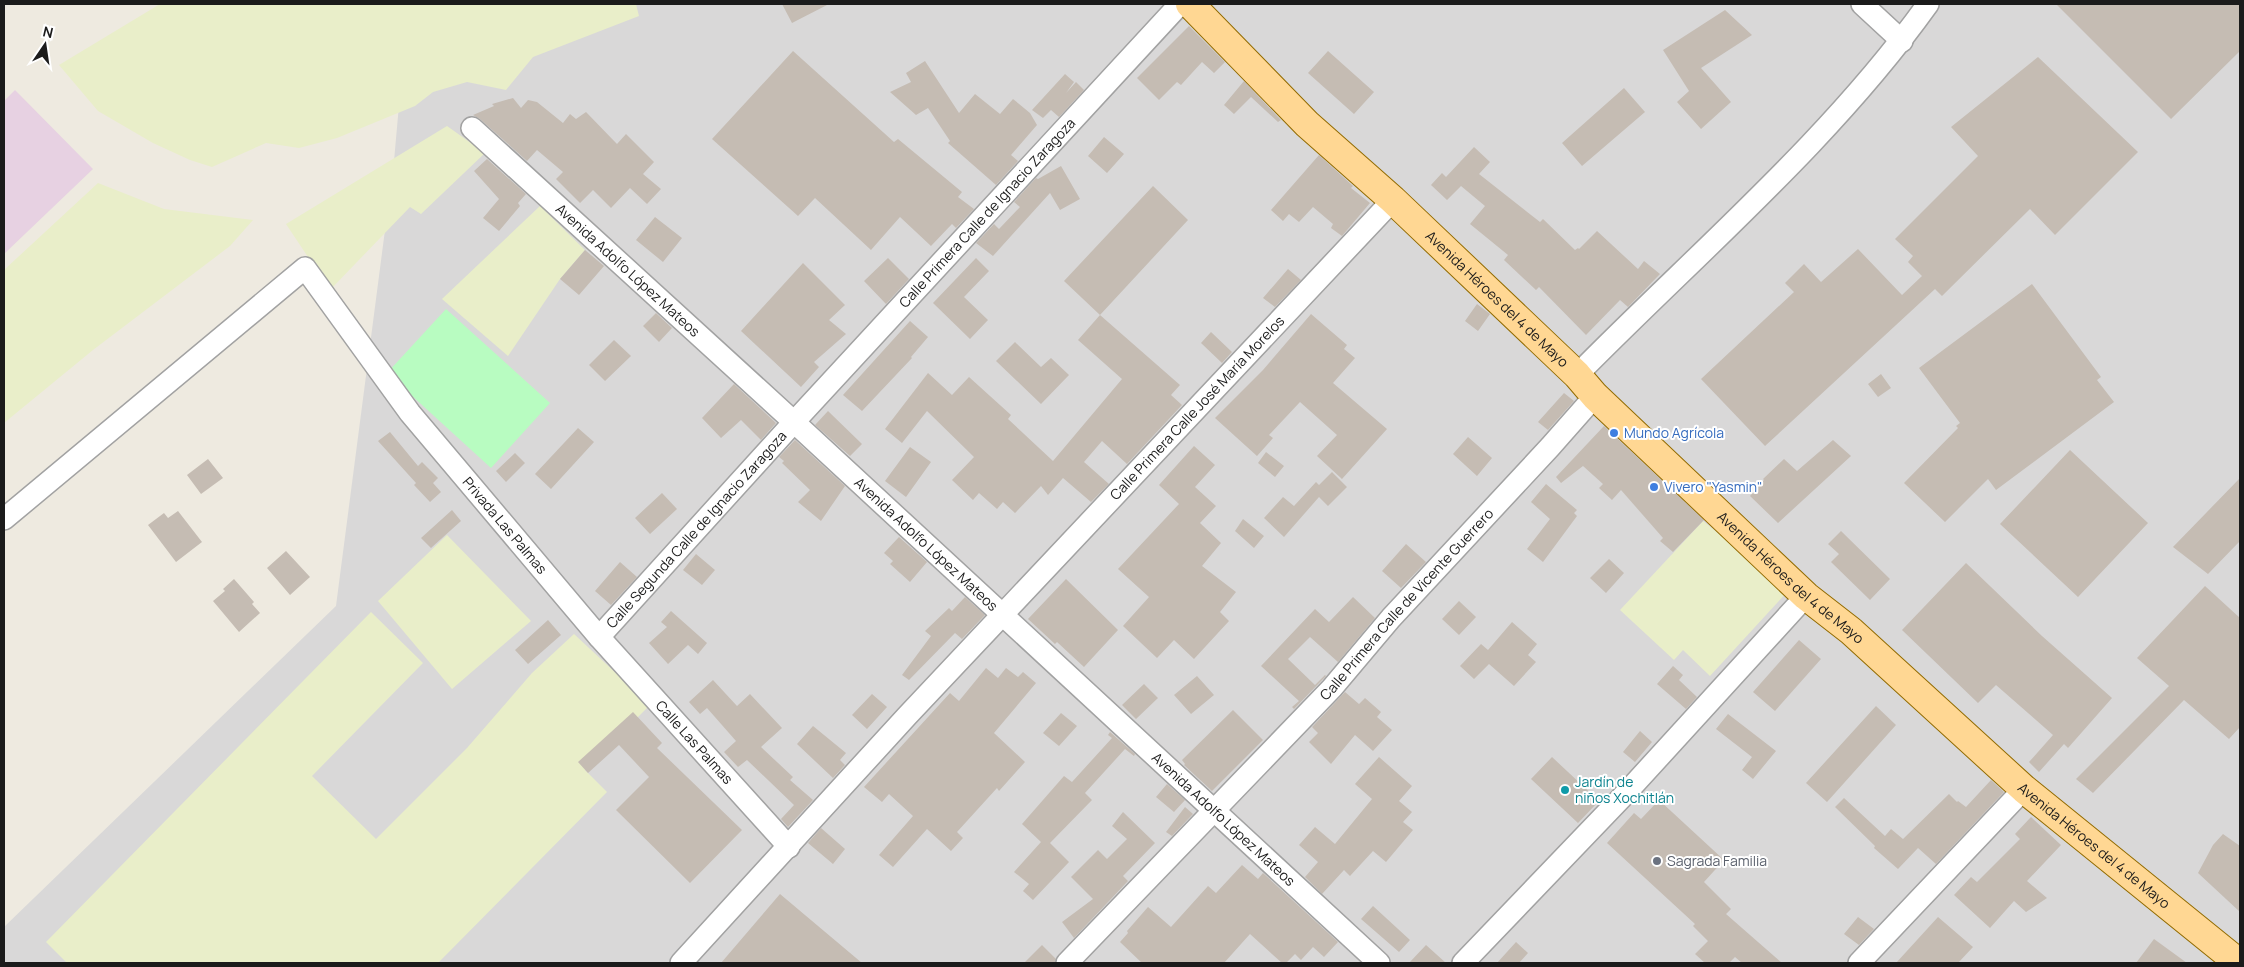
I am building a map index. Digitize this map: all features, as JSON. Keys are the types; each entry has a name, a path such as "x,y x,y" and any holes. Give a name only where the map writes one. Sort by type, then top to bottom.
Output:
{"main road":[{"name":"Avenida Héroes del 4 de Mayo","path":"1190,4 1307,124 1393,200 1578,374 1595,396 1806,596 1851,631 2024,789 2239,963"}],"street":[{"name":"Calle Primera Calle de Ignacio Zaragoza","path":"794,422 1180,4"},
{"path":"1862,4 1902,41"},
{"path":"1578,374 1815,140 1902,41 1928,4"},
{"name":"Avenida Adolfo López Mateos","path":"472,128 794,422 1379,963"},
{"name":"Calle Primera Calle José María Morelos","path":"681,963 907,716 1393,200"},
{"name":"Privada Las Palmas","path":"4,519 305,268 410,413 599,637"},
{"name":"Calle Primera Calle de Vicente Guerrero","path":"1068,963 1332,688 1391,618 1595,396"},
{"name":"Calle Segunda Calle de Ignacio Zaragoza","path":"599,637 794,422"},
{"path":"1463,963 1627,792 1806,596"},
{"name":"Calle Las Palmas","path":"599,637 789,847"},
{"path":"1859,963 2024,789"}],"shaded area":[{"path":"408,4 2240,4 2240,963 4,963 4,927 336,606 394,161"},
{"path":"15,90 93,169 4,254 4,101"}],"green space":[{"path":"160,4 636,4 639,16 533,57 506,90 467,82 433,92 415,106 337,138 299,148 266,143 212,167 190,160 153,143 98,111 59,65"},
{"path":"447,126 485,153 421,214 410,207 330,290 286,224"},
{"path":"98,183 164,209 253,220 230,246 93,350 4,423 4,270"},
{"path":"540,206 585,250 560,279 508,356 442,299"},
{"path":"446,309 550,403 491,468 387,373"},
{"path":"1703,521 1789,590 1710,676 1683,650 1674,660 1620,610"},
{"path":"447,535 531,621 452,689 378,601"},
{"path":"371,612 423,663 312,776 376,839 467,748 532,673 574,634 650,705 585,770 607,792 438,963 67,963 46,942"}],"building":[{"path":"782,4 829,4 792,23"},
{"path":"2056,4 2240,4 2240,51 2171,119"},
{"path":"1725,10 1752,35 1701,68 1731,102 1701,129 1677,102 1689,91 1663,50"},
{"path":"1189,26 1225,62 1214,73 1202,62 1181,85 1177,82 1159,100 1137,78"},
{"path":"793,51 894,142 898,139 962,192 958,197 974,209 956,228 952,224 931,246 900,217 871,250 815,198 798,216 712,139"},
{"path":"1328,51 1374,92 1354,114 1308,73"},
{"path":"2038,57 2138,152 2055,235 2030,209 1942,296 1935,289 1765,446 1701,379 1794,292 1785,283 1804,264 1821,282 1858,249 1902,295 1922,276 1908,262 1913,256 1895,239 1978,156 1951,127"},
{"path":"925,61 959,113 975,94 1000,114 1013,99 1030,113 1037,125 1011,155 1018,161 996,185 948,143 950,141 928,108 916,115 890,92 911,82 906,73"},
{"path":"1065,74 1074,82 1066,93 1076,82 1084,90 1059,117 1051,110 1043,118 1032,110"},
{"path":"1244,81 1281,120 1278,122 1251,97 1234,114 1224,105"},
{"path":"1624,88 1645,112 1582,166 1562,143"},
{"path":"513,98 521,108 528,100 537,102 563,123 570,114 576,119 586,112 617,144 626,134 654,162 643,174 661,189 647,204 630,188 611,208 593,190 580,203 556,179 563,172 537,150 527,161 473,115 494,106 492,104"},
{"path":"1104,137 1124,154 1107,173 1088,156"},
{"path":"1474,147 1490,162 1479,174 1540,222 1543,219 1575,250 1579,249 1597,231 1638,269 1644,261 1660,274 1628,307 1620,300 1586,335 1539,287 1536,290 1504,260 1508,255 1470,224 1485,206 1461,186 1447,200 1431,185 1442,173 1446,177"},
{"path":"1319,155 1353,186 1351,188 1370,203 1342,236 1331,228 1333,224 1313,207 1299,222 1289,214 1283,221 1271,210"},
{"path":"487,159 526,194 518,203 520,206 499,231 483,218 499,199 474,171"},
{"path":"1061,166 1080,199 1060,210 1050,193 993,256 976,243 994,224 999,229 1020,207 1014,202 1036,178 1038,179"},
{"path":"1153,186 1188,220 1100,315 1064,281"},
{"path":"655,217 682,238 663,262 636,240"},
{"path":"585,250 604,266 579,295 560,279"},
{"path":"888,258 909,279 886,304 864,281"},
{"path":"976,258 989,271 964,297 988,320 970,339 933,303"},
{"path":"803,263 845,305 829,320 846,334 814,362 819,367 801,387 741,331"},
{"path":"1288,269 1301,280 1275,307 1263,298"},
{"path":"2032,284 2101,377 2097,380 2114,402 1996,490 1988,479 1945,522 1904,483 1958,428 1956,426 1960,423 1919,368"},
{"path":"1477,304 1490,314 1478,331 1465,321"},
{"path":"656,313 672,328 659,342 643,326"},
{"path":"1311,314 1347,345 1344,349 1355,358 1333,383 1387,429 1342,479 1317,456 1337,435 1300,402 1269,435 1273,438 1257,456 1215,418 1263,370"},
{"path":"1100,315 1180,385 1171,395 1182,405 1127,464 1102,441 1084,462 1109,484 1091,502 1063,478 1048,495 1041,486 1015,513 1003,502 997,509 979,493 973,500 952,480 974,457 927,411 902,443 885,429 928,373 952,395 969,377 1011,415 1008,419 1053,461 1122,379 1078,340"},
{"path":"910,321 928,337 912,358 862,411 843,395"},
{"path":"1211,332 1232,352 1222,363 1201,343"},
{"path":"614,340 631,356 605,381 589,365"},
{"path":"1015,342 1041,367 1051,358 1069,375 1041,404 996,361"},
{"path":"1881,374 1891,388 1878,397 1868,384"},
{"path":"734,384 776,423 761,440 741,420 721,438 702,418"},
{"path":"1564,393 1574,401 1548,430 1538,422"},
{"path":"828,411 862,444 850,456 815,425"},
{"path":"1604,426 1704,520 1673,552 1660,541 1663,538 1621,490 1612,500 1599,488 1603,484 1583,466 1561,483 1556,477"},
{"path":"578,428 594,442 551,489 535,474"},
{"path":"390,432 418,466 422,462 438,478 433,483 441,492 430,502 414,485 416,483 378,441"},
{"path":"1468,437 1492,458 1477,476 1453,454"},
{"path":"795,440 845,486 821,521 798,502 810,490 782,463 784,461 779,457"},
{"path":"1833,440 1851,456 1778,523 1750,496 1763,479 1784,459 1797,471"},
{"path":"1194,446 1215,465 1195,487 1216,506 1200,523 1221,543 1202,566 1236,592 1220,612 1229,621 1194,659 1174,640 1157,658 1123,626 1149,597 1118,569 1179,504 1159,485"},
{"path":"910,447 931,462 906,497 885,481"},
{"path":"2070,450 2148,523 2078,597 2000,524"},
{"path":"1266,452 1284,466 1275,477 1258,463"},
{"path":"515,453 525,463 506,482 496,471"},
{"path":"208,459 223,478 201,494 187,475"},
{"path":"1332,472 1347,487 1328,506 1319,497 1284,537 1264,518 1283,497 1294,506 1316,482 1319,485"},
{"path":"2240,478 2240,541 2208,574 2173,547"},
{"path":"1546,484 1577,510 1574,513 1577,516 1543,562 1527,549 1550,519 1531,502"},
{"path":"662,493 677,509 650,534 635,518"},
{"path":"452,510 461,521 431,548 421,538"},
{"path":"178,511 202,542 176,562 148,525 164,513 168,518"},
{"path":"1243,519 1264,536 1254,548 1235,531"},
{"path":"1841,531 1890,579 1870,600 1831,562 1839,554 1828,544"},
{"path":"899,537 927,562 910,582 890,564 893,561 884,553"},
{"path":"1406,544 1426,562 1401,588 1382,571"},
{"path":"286,551 310,577 290,595 267,568"},
{"path":"696,554 715,570 702,585 683,570"},
{"path":"1609,559 1624,573 1606,593 1590,578"},
{"path":"620,562 637,577 611,605 595,591"},
{"path":"1966,563 2042,636 2112,698 2068,748 2064,744 2039,772 2029,762 2053,735 1996,685 1978,703 1902,630"},
{"path":"234,579 254,602 252,604 260,613 239,632 213,601 225,591 223,589"},
{"path":"1066,579 1118,630 1084,667 1028,619"},
{"path":"2205,586 2240,618 2240,727 2229,739 2184,700 2093,793 2076,779 2169,686 2137,658"},
{"path":"965,597 985,615 962,639 955,633 909,680 902,675 931,636 925,631 949,608 952,611"},
{"path":"1353,597 1375,618 1338,662 1310,637 1288,659 1315,685 1326,676 1294,709 1292,707 1299,701 1261,666 1315,609 1329,622"},
{"path":"1459,601 1476,617 1459,635 1442,619"},
{"path":"671,611 707,643 698,654 688,645 668,664 649,643 667,627 661,622"},
{"path":"548,620 561,635 528,664 515,650"},
{"path":"1512,622 1537,644 1528,655 1536,662 1514,686 1489,664 1474,679 1460,666 1481,644 1488,650"},
{"path":"1799,640 1821,659 1775,711 1753,692"},
{"path":"1673,666 1683,675 1679,680 1697,697 1686,709 1657,684"},
{"path":"986,668 998,678 1006,668 1018,677 1023,672 1036,683 994,733 1025,762 999,791 997,788 957,832 963,838 951,851 927,829 893,867 879,855 913,816 889,794 882,802 864,787 950,693 959,701"},
{"path":"1197,676 1214,695 1191,714 1174,695"},
{"path":"713,680 737,706 750,694 782,728 761,747 793,777 790,780 813,800 788,827 781,819 794,805 747,760 738,767 724,752 736,741 707,708 700,714 689,702"},
{"path":"1144,684 1158,698 1136,719 1122,705"},
{"path":"1345,692 1359,704 1365,698 1381,712 1377,717 1392,730 1373,751 1355,735 1331,764 1309,742 1318,733 1312,727"},
{"path":"872,694 887,707 867,729 852,715"},
{"path":"1876,706 1896,725 1827,802 1806,783"},
{"path":"1233,710 1263,740 1212,791 1184,765 1182,760"},
{"path":"633,712 662,743 657,748 742,830 690,883 616,810 649,777 619,745 588,773 578,762"},
{"path":"1061,713 1077,726 1059,746 1043,733"},
{"path":"1728,714 1776,751 1753,779 1742,770 1752,757 1716,729"},
{"path":"813,726 846,753 840,760 845,765 833,778 797,744"},
{"path":"1640,731 1652,742 1635,762 1623,752"},
{"path":"1110,732 1135,754 1134,756 1125,749 1085,793 1092,800 1050,843 1069,862 1033,900 1023,891 1029,884 1014,872 1041,842 1022,824 1064,776 1072,782 1112,738 1108,735"},
{"path":"1379,757 1412,786 1399,801 1412,812 1403,822 1413,830 1386,862 1373,851 1350,876 1344,870 1322,894 1305,877 1318,862 1299,845 1315,827 1335,844 1372,799 1355,784"},
{"name":"Jardín de niños Xochitlán","path":"1552,757 1599,801 1578,823 1531,779"},
{"path":"1991,780 2004,792 1936,864 1918,848 1898,869 1874,848 1875,846 1835,807 1844,798 1885,836 1891,829 1903,839 1949,794 1966,807"},
{"path":"1167,784 1185,800 1174,812 1156,797"},
{"path":"1659,800 1724,860 1704,882 1731,909 1726,914 1782,963 1742,963 1735,957 1729,963 1705,963 1695,954 1708,941 1693,926 1695,924 1607,843 1634,813 1641,819"},
{"path":"1185,807 1193,814 1172,836 1166,832"},
{"path":"1123,812 1155,843 1123,876 1128,881 1074,938 1062,922 1093,899 1071,877 1098,850 1107,859 1127,839 1112,826"},
{"path":"2031,817 2061,845 2027,881 2047,898 2026,912 2014,901 1990,928 1954,895 1971,877 1977,882 2020,839 2015,834"},
{"path":"821,828 845,849 833,864 808,843"},
{"path":"2223,834 2240,846 2240,912 2198,873 2213,845"},
{"path":"1242,865 1258,879 1263,873 1338,942 1324,957 1313,947 1301,960 1295,954 1286,963 1282,963 1250,934 1224,963 1142,963 1120,942 1148,907 1171,927 1208,886 1216,893"},
{"path":"780,894 862,963 721,963"},
{"path":"1373,906 1410,940 1399,952 1361,919"},
{"path":"1858,917 1874,929 1859,945 1844,934"},
{"path":"1938,917 1973,947 1958,963 1896,963"},
{"path":"2154,939 2187,963 2136,963"},
{"path":"1516,942 1528,953 1519,963 1497,963"},
{"path":"1042,945 1056,959 1055,963 1024,963"},
{"path":"1426,945 1446,963 1409,963"}],"place":[{"name":"Mundo Agrícola","path":"1614,433"},
{"name":"Vivero \"Yasmin\"","path":"1654,487"},
{"name":"Jardín de niños Xochitlán","path":"1565,790"},
{"name":"Sagrada Familia","path":"1657,861"}]}
